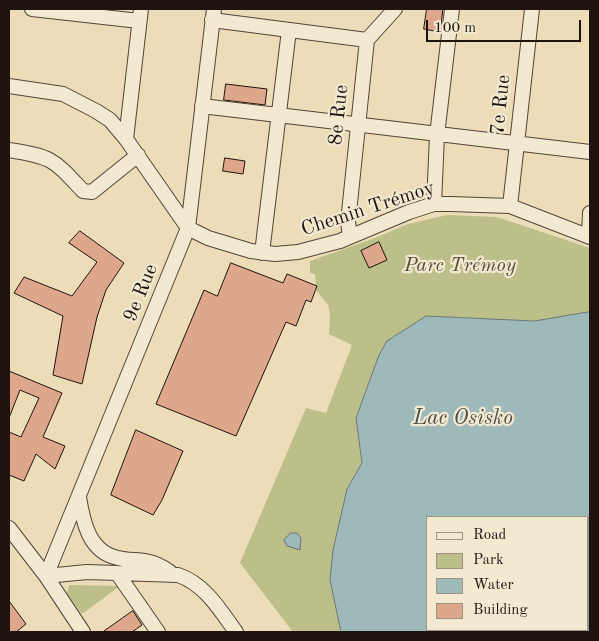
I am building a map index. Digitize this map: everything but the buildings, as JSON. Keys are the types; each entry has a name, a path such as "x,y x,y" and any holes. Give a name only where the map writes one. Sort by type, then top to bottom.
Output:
{"street":[{"path":"32,9 140,15 126,139"},
{"path":"213,14 289,30 367,40 395,9"},
{"path":"434,204 437,134 452,9"},
{"name":"7e Rue","path":"510,206 532,9"},
{"name":"9e Rue","path":"46,576 188,228 213,14"},
{"path":"262,252 277,115 289,30"},
{"name":"8e Rue","path":"350,236 348,222 367,40"},
{"path":"9,86 63,94 83,103 110,120 138,155 188,228"},
{"path":"202,106 590,152"},
{"path":"9,150 40,155 57,162 83,191 87,192 92,192 138,155"},
{"name":"Chemin Trémoy","path":"188,228 208,238 262,252 298,252 350,236 434,204 510,206 589,236"},
{"path":"589,236 590,213"},
{"path":"79,496 83,520 90,539 101,551 117,558 150,562 178,576"},
{"path":"9,528 46,576 83,632"},
{"path":"46,576 87,572 178,576 186,578 202,590 236,632"},
{"path":"117,573 158,632"}],"green space":[{"name":"Parc Trémoy","path":"447,215 497,217 590,248 590,312 534,321 426,316 387,341 379,355 356,418 362,463 347,489 330,580 341,632 293,632 240,563 306,408 326,413 352,345 329,334 330,313 328,305 316,290 315,274 310,273 310,261 408,224"},
{"path":"69,585 120,586 82,614 67,594"}],"water":[{"name":"Lac Osisko","path":"590,312 590,632 341,632 330,580 333,550 347,489 362,463 356,418 379,355 387,341 426,316 534,321"},
{"path":"291,533 297,533 301,538 300,550 287,546 284,540"}]}
